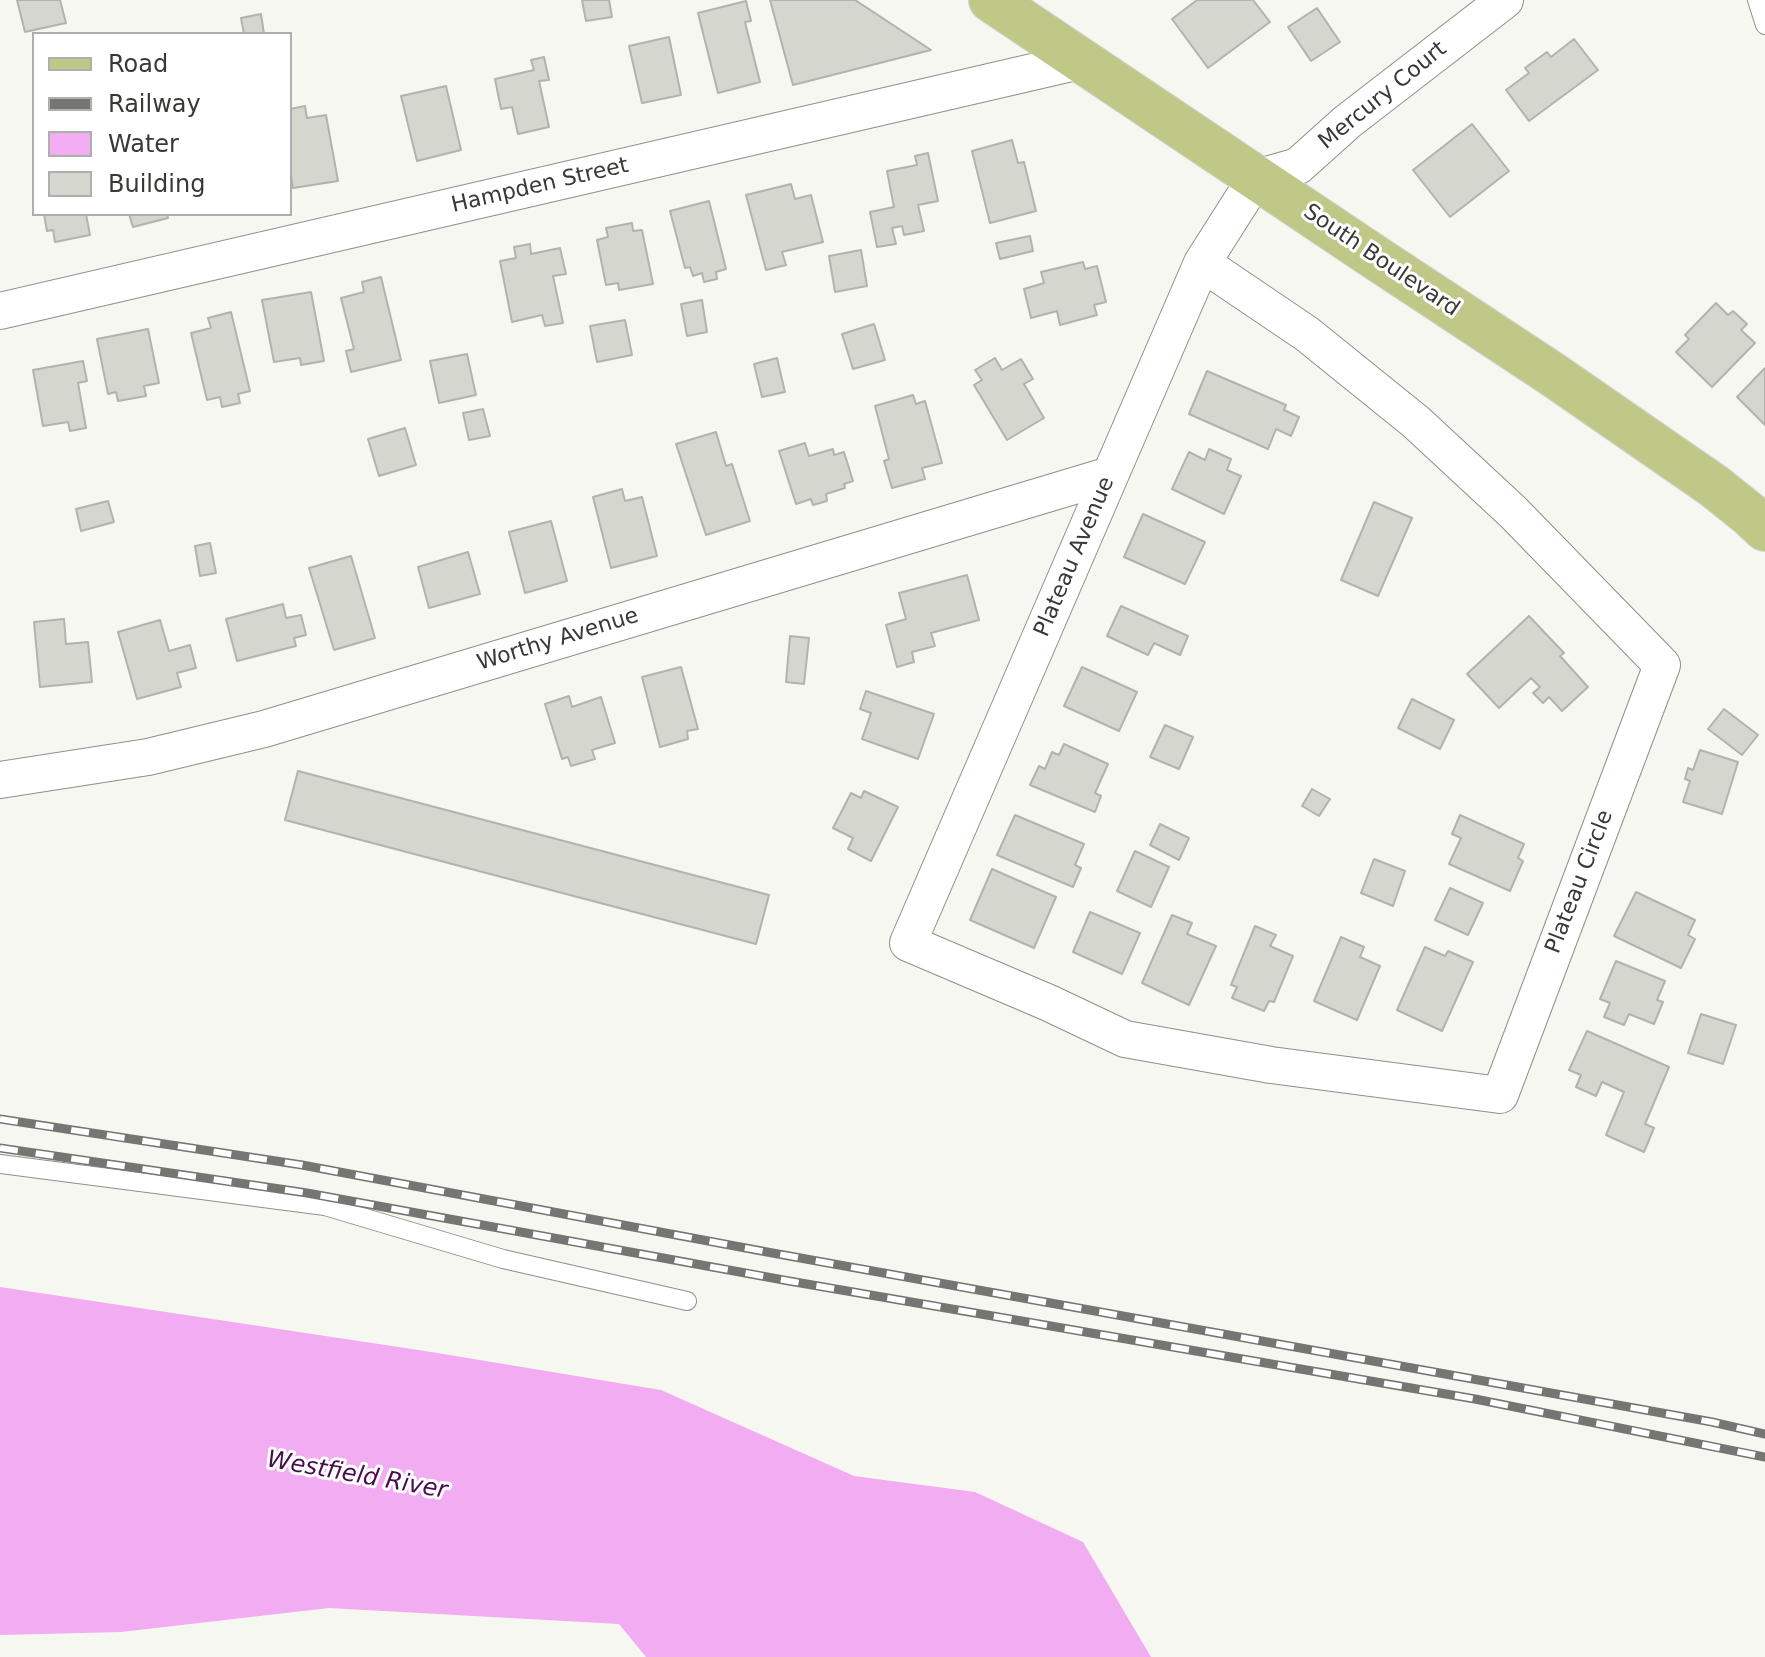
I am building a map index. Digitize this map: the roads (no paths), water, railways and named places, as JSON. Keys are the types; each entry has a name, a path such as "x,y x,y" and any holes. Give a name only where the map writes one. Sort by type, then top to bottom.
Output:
{"main road":[{"name":"South Boulevard","path":"991,0 1552,374 1714,486 1765,529"}],"street":[{"name":"Mercury Court","path":"1256,178 1298,166 1347,122 1505,0"},
{"name":"Hampden Street","path":"0,311 1080,61"},
{"name":"Plateau Avenue","path":"908,943 1202,263 1256,178"},
{"name":"Plateau Circle","path":"908,943 1125,1039 1271,1065 1500,1095 1662,665 1513,512 1416,422 1307,334 1202,263"},
{"name":"Worthy Avenue","path":"0,780 148,757 264,729 1110,475"}],"lane":[{"path":"1757,0 1765,25"},
{"path":"0,1164 325,1206 503,1259 687,1301"}],"water":[{"name":"Westfield River","path":"0,1287 661,1390 854,1476 975,1492 1083,1542 1151,1657 646,1657 619,1624 329,1608 121,1632 0,1635"}],"railway":[{"path":"0,1119 302,1165 1765,1434"},
{"path":"0,1148 307,1193 789,1281 1475,1399 1765,1457"}]}
